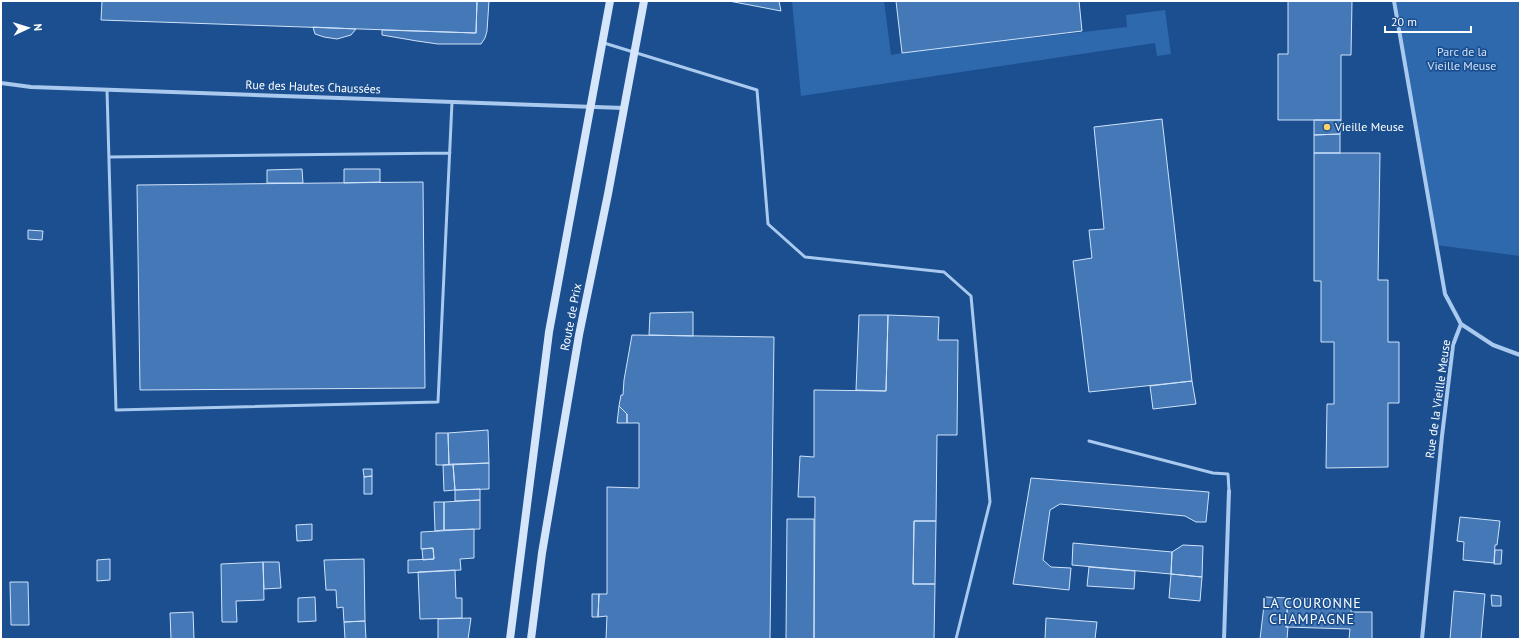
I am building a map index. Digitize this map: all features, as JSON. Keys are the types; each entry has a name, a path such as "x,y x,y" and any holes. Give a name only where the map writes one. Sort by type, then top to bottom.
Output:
{"main road":[{"name":"Route de Prix","path":"510,639 549,332 610,1"},
{"name":"Route de Prix","path":"531,639 542,553 579,335 608,194 644,1"}],"street":[{"name":"Rue de la Vieille Meuse","path":"1394,1 1445,294 1461,324 1453,345 1451,360 1422,639"},
{"name":"Rue des Hautes Chaussées","path":"1,83 31,87 624,108"},
{"path":"1461,324 1492,345 1520,355"},
{"path":"1224,639 1229,491"}],"lane":[{"path":"602,42 757,90 768,224 805,257 944,272 971,296 990,502 956,639"},
{"path":"108,90 116,410 438,402 452,102"},
{"path":"109,157 450,153"},
{"path":"1089,441 1213,473 1228,474 1229,491"}],"green space":[{"path":"792,1 884,1 891,55 1127,27 1126,15 1165,10 1171,54 1157,56 1155,43 801,96"},
{"name":"Parc de la Vieille Meuse","path":"1520,1 1520,256 1436,245 1394,2"}],"building":[{"path":"102,1 477,1 476,33 101,20"},
{"path":"477,1 489,1 487,31 481,44 438,44 382,35 382,30 476,33"},
{"path":"729,1 779,1 781,11"},
{"path":"896,1 1079,1 1082,31 902,53"},
{"path":"1288,1 1352,1 1351,55 1341,55 1341,120 1278,120 1278,54 1288,54"},
{"path":"313,27 356,29 351,35 337,39 315,34"},
{"path":"1162,119 1192,381 1089,392 1073,261 1092,258 1089,230 1104,229 1094,127"},
{"name":"Vieille Meuse","path":"1314,120 1341,120 1340,134 1314,135"},
{"path":"1340,134 1340,153 1314,153 1314,135"},
{"path":"1314,153 1380,153 1378,280 1388,280 1388,342 1399,342 1399,403 1388,403 1388,467 1326,468 1327,404 1334,404 1334,342 1321,342 1321,281 1314,281"},
{"path":"302,169 303,183 267,183 267,170"},
{"path":"344,169 380,169 380,182 344,183"},
{"path":"423,182 425,388 140,390 137,185"},
{"path":"28,230 43,231 42,240 28,239"},
{"path":"693,312 693,336 649,335 650,313"},
{"path":"859,315 888,315 886,391 856,390"},
{"path":"888,315 939,317 938,340 958,340 957,435 937,435 936,521 914,521 913,584 935,584 934,639 814,639 815,497 798,497 800,456 814,457 814,390 886,391"},
{"path":"632,335 774,337 770,639 606,639 607,616 598,617 599,594 607,594 607,487 639,488 639,423 627,423 627,414 619,406 621,395 623,395 624,380"},
{"path":"1192,381 1196,404 1153,409 1150,386"},
{"path":"619,406 627,414 627,423 617,423"},
{"path":"488,430 489,463 449,465 448,433"},
{"path":"436,433 448,433 449,465 436,465"},
{"path":"489,463 489,489 455,490 453,464"},
{"path":"453,464 455,490 444,491 443,465"},
{"path":"363,469 372,469 372,476 364,477"},
{"path":"372,476 372,494 364,494 364,477"},
{"path":"1031,478 1209,492 1206,522 1196,522 1185,516 1060,504 1050,510 1043,560 1051,567 1071,568 1069,590 1013,584"},
{"path":"480,489 480,500 455,501 455,490"},
{"path":"480,500 480,529 444,530 444,502"},
{"path":"434,502 444,502 444,530 435,531"},
{"path":"1460,517 1500,521 1497,545 1495,545 1494,563 1463,560 1464,542 1457,541"},
{"path":"787,519 814,519 814,639 786,639"},
{"path":"914,521 936,521 935,584 913,584"},
{"path":"312,524 312,540 297,541 296,525"},
{"path":"474,529 474,558 460,559 461,570 408,573 408,560 434,559 433,548 421,549 421,532"},
{"path":"1073,543 1172,552 1171,574 1072,565"},
{"path":"1183,545 1203,546 1202,577 1171,574 1172,552"},
{"path":"433,548 434,559 423,560 422,549"},
{"path":"1495,550 1502,550 1501,564 1494,564"},
{"path":"110,559 110,580 97,581 97,560"},
{"path":"364,559 365,621 344,622 343,607 337,608 336,590 326,590 324,560"},
{"path":"263,562 279,562 281,588 264,589"},
{"path":"263,562 264,600 236,601 237,622 222,622 221,564"},
{"path":"1089,567 1135,571 1134,589 1087,586"},
{"path":"455,570 456,598 462,598 462,618 420,619 418,572"},
{"path":"1171,574 1202,577 1200,601 1169,598"},
{"path":"10,582 28,582 29,625 11,625"},
{"path":"1454,591 1485,594 1481,639 1450,639"},
{"path":"592,594 599,594 598,617 592,617"},
{"path":"1491,595 1501,596 1501,606 1492,606"},
{"path":"315,597 316,621 298,622 298,598"},
{"path":"1265,597 1288,598 1286,627 1288,627 1287,639 1260,639"},
{"path":"1288,598 1351,599 1351,612 1372,612 1372,639 1349,639 1350,629 1286,627"},
{"path":"193,612 194,639 171,639 170,613"},
{"path":"471,618 468,639 438,639 438,619"},
{"path":"1046,618 1097,622 1095,639 1045,639"},
{"path":"365,621 366,639 345,639 344,622"}],"place":[{"name":"Vieille Meuse","path":"1327,127"}],"district":[{"name":"LA COURONNE CHAMPAGNE","path":"1312,612"}]}
